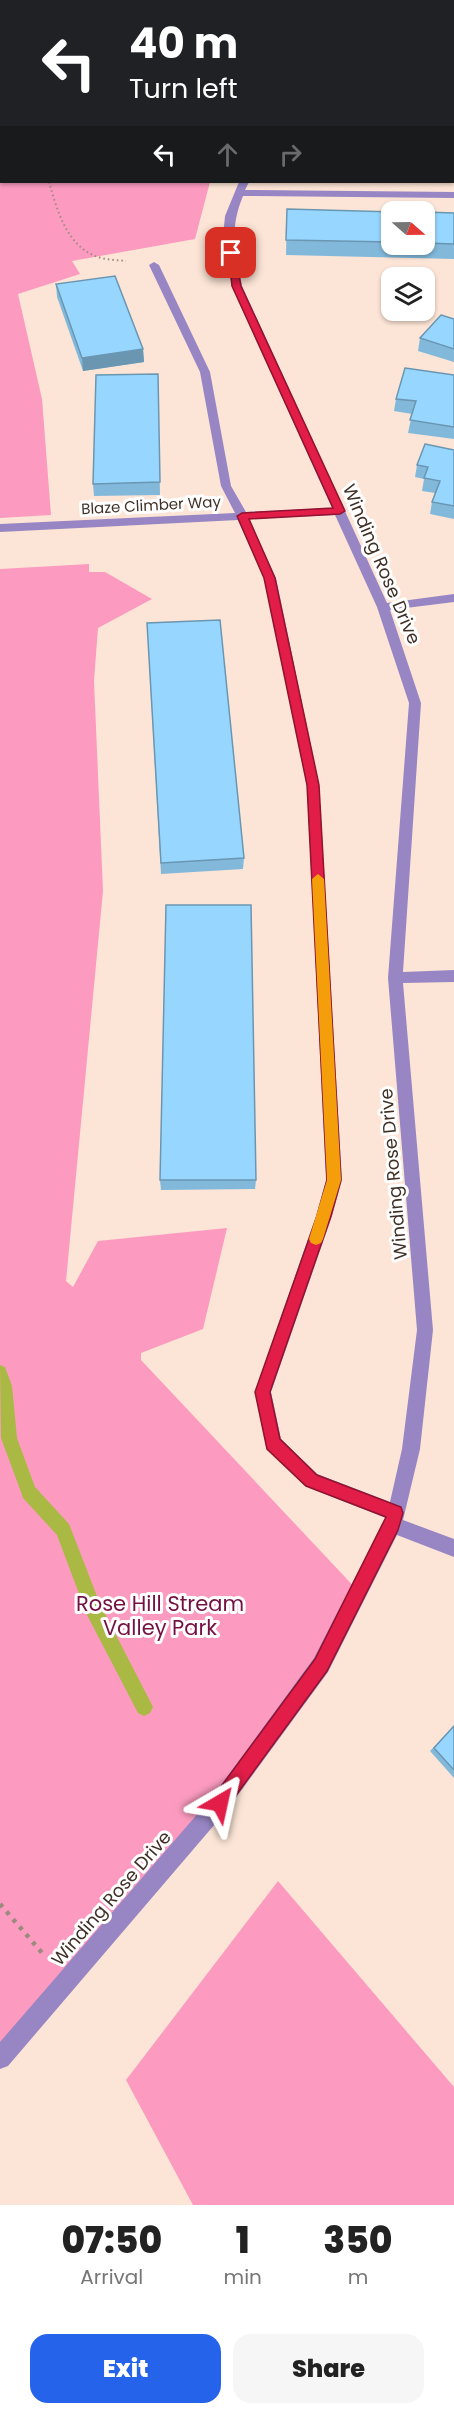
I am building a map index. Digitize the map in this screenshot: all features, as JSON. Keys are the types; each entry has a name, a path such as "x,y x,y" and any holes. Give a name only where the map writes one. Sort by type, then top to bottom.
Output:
{"street":[{"name":"Winding Rose Drive","path":"0,2058 220,1803 321,1665 394,1519 411,1449 425,1330 395,978 415,703 383,607 237,286 228,237 230,216 243,187 454,195"},
{"path":"154,265 205,372 226,486 270,578 313,785 334,1180 324,1216 262,1392 273,1443 311,1480 454,1548"},
{"name":"Blaze Climber Way","path":"0,528 340,511"},
{"path":"383,607 454,598"},
{"path":"395,978 454,976"}],"path":[{"path":"49,183 57,212 71,237 94,256 126,261"},
{"path":"0,1904 66,1980"}],"green space":[{"path":"0,183 210,183 195,239 72,261 80,274 18,294 42,399 51,515 0,518"},
{"name":"Rose Hill Stream Valley Park","path":"89,564 89,572 105,572 152,599 98,628 94,681 103,891 66,1281 73,1287 98,1241 227,1228 203,1329 141,1353 141,1360 360,1593 321,1665 0,2058 0,569"},
{"path":"278,1881 454,2087 454,2205 193,2205 126,2080"}],"building":[{"path":"287,209 381,212 381,242 286,240"},
{"path":"435,212 454,213 454,244 435,243"},
{"path":"115,276 143,349 82,358 56,284"},
{"path":"441,315 454,319 454,349 420,338"},
{"path":"405,368 454,375 454,427 410,420 416,401 396,399"},
{"path":"158,374 160,482 93,484 96,375"},
{"path":"425,444 454,450 454,506 432,502 440,481 424,478 428,467 417,465"},
{"path":"220,620 244,858 161,863 147,623"},
{"path":"166,905 251,905 256,1180 160,1180"},
{"path":"454,1726 454,1770 434,1748"}],"waterway":[{"path":"0,1372 4,1386 9,1438 29,1492 63,1530 93,1609 144,1707"}],"slow traffic":[{"path":"316,1239 334,1180 318,879"}],"route":[{"path":"220,1803 321,1665 360,1593 393,1525 395,1513 311,1480 273,1443 262,1392 288,1322 334,1180 313,785 270,578 242,516 340,511 237,286 231,253"}]}
